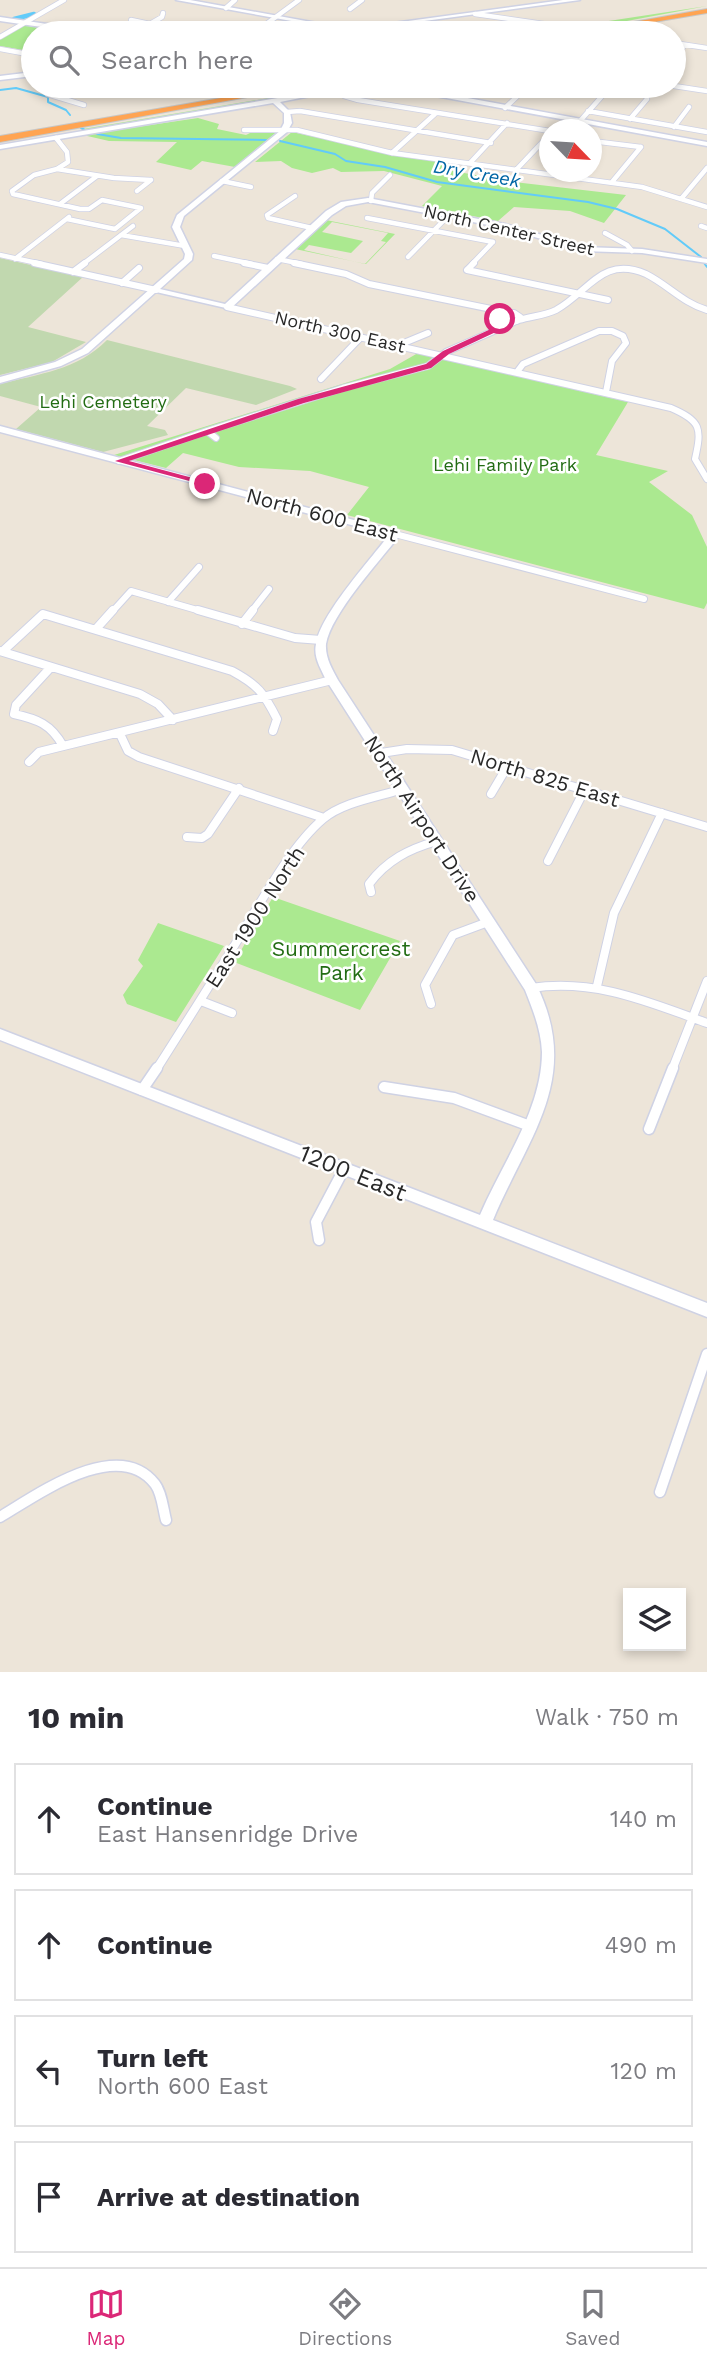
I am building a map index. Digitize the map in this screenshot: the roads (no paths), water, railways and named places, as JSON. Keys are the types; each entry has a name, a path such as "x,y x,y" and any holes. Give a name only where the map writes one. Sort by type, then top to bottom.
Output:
{"highway":[{"path":"658,21 707,11"},
{"path":"686,21 707,18"},
{"path":"0,129 189,98"},
{"path":"0,139 236,98"}],"street":[{"path":"27,21 64,0"},
{"path":"179,0 295,21"},
{"path":"226,8 235,0"},
{"path":"270,21 299,0"},
{"path":"350,9 362,0"},
{"path":"412,21 577,0"},
{"path":"154,21 163,13"},
{"path":"475,13 526,21"},
{"path":"0,19 21,23"},
{"path":"131,20 136,21"},
{"path":"0,37 21,24"},
{"path":"686,45 707,48"},
{"path":"0,49 21,53"},
{"path":"0,78 21,75"},
{"path":"686,88 707,91"},
{"path":"59,98 84,106"},
{"path":"0,147 292,98"},
{"path":"351,98 539,130"},
{"path":"453,98 568,119"},
{"path":"505,108 515,98"},
{"path":"582,119 600,98"},
{"path":"630,119 647,99"},
{"path":"275,101 287,112 300,111 491,143"},
{"path":"674,127 689,107"},
{"path":"588,111 707,132"},
{"path":"0,380 58,364 85,351 156,290 188,260 189,254 176,227 181,215 285,130 287,112"},
{"path":"392,153 436,114"},
{"path":"470,163 507,123"},
{"path":"602,125 707,144"},
{"path":"244,130 315,133 392,153 539,174"},
{"path":"56,138 69,157 68,162 57,169 34,175 12,191 13,194 80,209 89,209 102,200 141,208 115,229 67,219"},
{"path":"515,171 539,144"},
{"path":"602,144 641,147 612,182"},
{"path":"681,199 707,168"},
{"path":"57,169 97,176 151,180 137,191"},
{"path":"371,201 372,193 390,175"},
{"path":"60,204 97,176"},
{"path":"222,181 251,187"},
{"path":"602,181 642,187 707,207"},
{"path":"295,196 267,215 268,218 312,228"},
{"name":"North Center Street","path":"312,228 339,206 371,201 524,231 582,249 632,251 707,261"},
{"path":"15,259 80,209"},
{"path":"408,257 449,215"},
{"path":"367,218 492,242 467,270 608,300"},
{"path":"73,272 133,226"},
{"path":"227,307 312,228"},
{"path":"605,233 632,251"},
{"path":"121,235 185,246"},
{"name":"North 300 East","path":"0,255 671,408 693,417 700,426 701,435 695,459 707,479"},
{"path":"214,256 268,268"},
{"path":"277,259 346,274 369,284 491,308 515,317"},
{"path":"122,283 139,268"},
{"path":"500,318 504,314 515,317 556,310 599,273 612,269 640,271 687,303 707,310"},
{"path":"491,308 502,323 496,330"},
{"path":"119,461 318,396 428,366 515,317"},
{"path":"517,372 523,364 599,331 612,331 623,336 626,343 612,361 606,392"},
{"path":"399,345 428,333"},
{"path":"321,379 360,337"},
{"name":"North 600 East","path":"0,429 644,599"},
{"path":"207,431 216,438"},
{"path":"96,629 131,591 321,644 340,608 395,534"},
{"path":"168,602 199,567"},
{"path":"242,624 269,589"},
{"path":"1,651 43,614 96,629 232,671 255,683 277,719 273,731"},
{"name":"North Airport Drive","path":"321,644 323,662 332,680 531,988"},
{"path":"1,651 140,695 158,704 173,720"},
{"path":"51,667 16,705 14,714 47,723 58,734 63,746"},
{"path":"29,762 39,752 332,680"},
{"path":"120,734 128,751 139,757 324,818"},
{"name":"North 825 East","path":"380,753 407,749 452,750 707,827"},
{"path":"491,793 507,767"},
{"path":"187,837 202,838 208,834 239,789"},
{"name":"East 1900 North","path":"142,1090 201,1001 270,888 310,832 324,818 349,806 403,789"},
{"path":"548,861 584,791"},
{"path":"597,986 614,913 662,813"},
{"path":"371,892 369,884 386,863 413,847 437,841"},
{"path":"431,1004 425,985 453,935 488,922"},
{"path":"649,1129 707,981"},
{"path":"484,1224 546,1087 550,1063 547,1029 531,988 560,983 597,986 707,1023"},
{"path":"201,1001 232,1013"},
{"name":"1200 East","path":"0,1034 707,1310"},
{"path":"384,1087 454,1098 530,1126"},
{"path":"319,1240 316,1222 344,1170"},
{"path":"660,1492 707,1354"},
{"path":"0,1517 77,1473 114,1466 146,1475 156,1486 166,1520"}],"waterway":[{"path":"14,19 34,14"},
{"name":"Dry Creek","path":"0,90 21,89"},
{"name":"Dry Creek","path":"48,98 48,102 66,110 70,115"},
{"name":"Dry Creek","path":"81,128 87,131"},
{"name":"Dry Creek","path":"97,134 121,138 266,140"},
{"name":"Dry Creek","path":"280,141 335,154 346,161 385,167 437,182 588,202 617,209 665,229 701,257"},
{"name":"Dry Creek","path":"704,263 707,267"}],"park label":[{"name":"Lehi Cemetery","path":"103,402"},
{"name":"Lehi Family Park","path":"505,465"},
{"name":"Summercrest Park","path":"341,961"}]}
